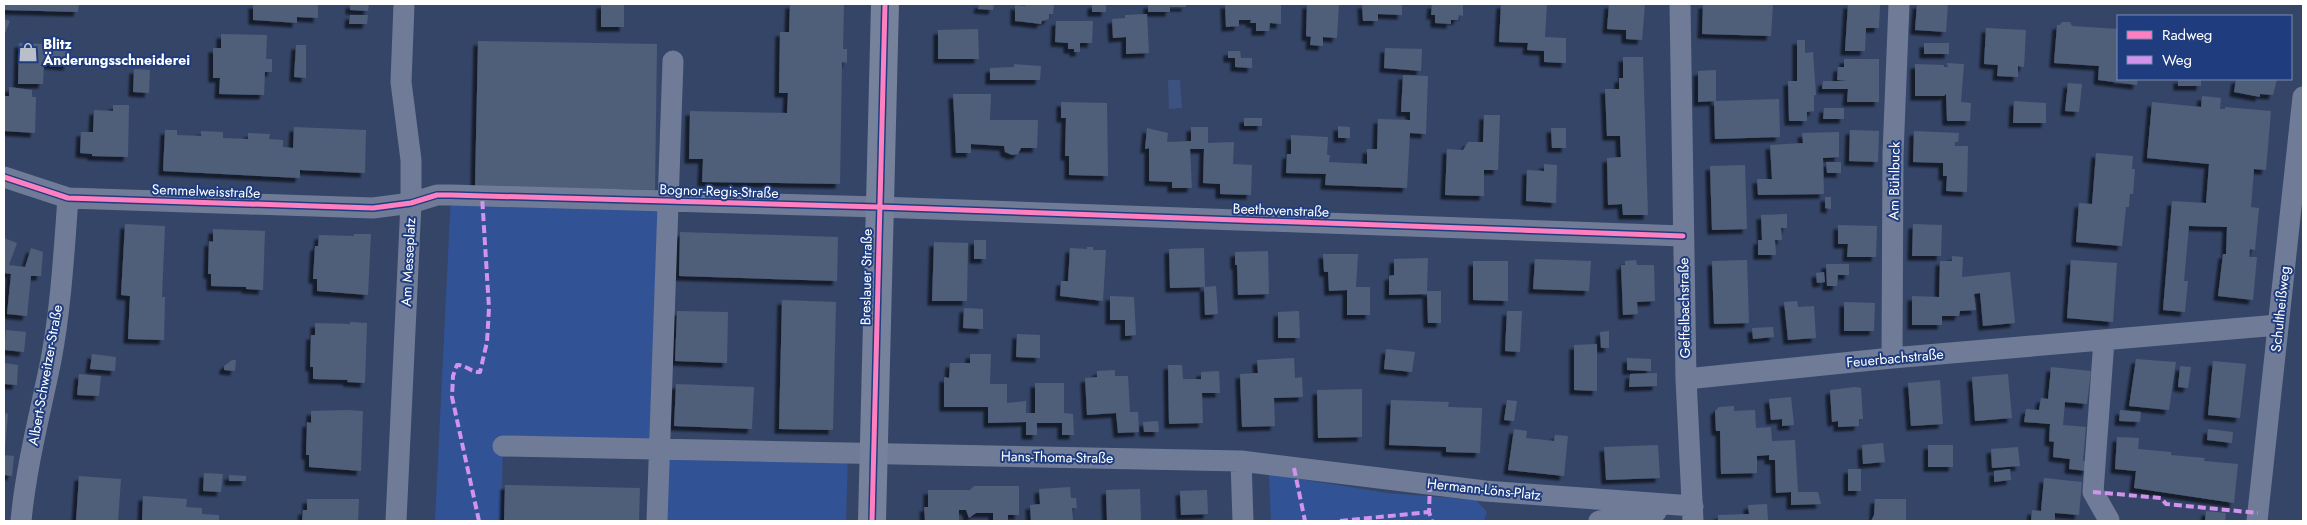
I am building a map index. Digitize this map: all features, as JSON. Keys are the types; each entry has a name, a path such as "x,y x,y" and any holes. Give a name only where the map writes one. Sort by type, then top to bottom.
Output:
{"street":[{"name":"Am Messeplatz","path":"396,521 411,202 411,160 401,82 404,4"},
{"name":"Breslauer Straße","path":"872,521 885,4"},
{"name":"Geffelbachstraße","path":"1680,4 1686,379 1693,514"},
{"name":"Am Bühlbuck","path":"1892,358 1893,154 1899,4"},
{"name":"Bognor-Regis-Straße","path":"657,521 661,450 673,61"},
{"name":"Schultheißweg","path":"2257,521 2303,97"},
{"name":"Semmelweisstraße","path":"4,177 68,198 373,208 411,202"},
{"name":"Bognor-Regis-Straße","path":"411,202 438,195 879,207"},
{"name":"Albert-Schweitzer-Straße","path":"21,521 33,441 51,360 59,306 68,198"},
{"name":"Beethovenstraße","path":"879,207 1683,236"},
{"name":"Feuerbachstraße","path":"1686,379 1892,358 2278,325"},
{"path":"2104,340 2093,492 2109,520"},
{"path":"503,446 874,454"},
{"name":"Hans-Thoma-Straße","path":"874,454 1241,461"},
{"path":"1241,461 1243,521"},
{"name":"Hermann-Löns-Platz","path":"1241,461 1693,514"},
{"path":"1599,521 1693,514"}],"shaded area":[{"path":"1168,80 1180,80 1182,108 1169,109"},
{"path":"451,195 668,201 661,450 503,446 501,521 435,521"},
{"path":"661,450 848,453 846,521 657,521"},
{"path":"1269,474 1387,493 1476,500 1487,512 1484,521 1271,521"}],"building":[{"path":"4,4 79,4 78,12 4,10"},
{"path":"253,4 318,4 318,18 297,17 297,23 253,20"},
{"path":"350,4 369,4 368,11 350,10"},
{"path":"601,4 624,4 624,27 601,27"},
{"path":"790,4 844,4 843,49 847,49 847,63 842,62 840,184 702,182 703,159 689,159 690,111 787,113 788,93 779,93 780,32 789,32"},
{"path":"979,4 994,4 993,10 978,9"},
{"path":"1025,4 1054,4 1053,14 1049,14 1049,19 1042,21 1041,24 1015,21 1015,5 1025,6"},
{"path":"1092,4 1106,4 1106,12 1092,12"},
{"path":"1148,4 1186,4 1186,7 1170,7 1170,12 1148,12"},
{"path":"1225,4 1281,4 1281,24 1270,23 1269,31 1256,31 1256,23 1250,23 1251,20 1239,20 1239,26 1226,27"},
{"path":"1307,4 1339,4 1337,38 1323,37 1323,46 1310,45 1311,37 1306,36"},
{"path":"1362,4 1402,4 1402,15 1378,14 1378,21 1363,21"},
{"path":"1432,4 1463,4 1463,16 1459,15 1458,20 1451,20 1451,24 1435,23 1435,15 1431,15"},
{"path":"1501,4 1547,4 1545,37 1566,38 1566,63 1544,62 1544,51 1527,50 1528,43 1499,42"},
{"path":"1609,4 1645,4 1642,40 1626,39 1626,30 1607,29"},
{"path":"1703,4 1773,4 1771,36 1702,34"},
{"path":"1848,4 1880,4 1879,28 1866,28 1865,51 1845,51"},
{"path":"1917,4 1948,4 1946,32 1915,30"},
{"path":"1147,14 1149,53 1126,54 1126,37 1113,38 1112,19 1125,18 1125,15"},
{"path":"350,15 368,15 367,24 349,24"},
{"path":"4,19 10,21 4,36"},
{"path":"1056,21 1093,21 1092,43 1080,43 1080,52 1074,52 1074,49 1068,49 1068,43 1055,42"},
{"path":"2062,22 2070,22 2072,26 2117,29 2117,80 2138,80 2137,85 2098,80 2099,66 2054,63 2057,25 2060,25"},
{"path":"1986,28 2026,30 2024,67 2018,66 2018,77 1997,76 1998,65 1984,64"},
{"path":"978,29 979,59 938,59 938,30"},
{"path":"221,34 267,35 266,59 272,59 272,72 265,72 264,95 219,94 220,78 213,78 213,48 221,48"},
{"path":"1797,40 1805,40 1805,53 1813,52 1816,95 1814,95 1814,111 1807,112 1807,121 1789,121 1788,81 1797,81"},
{"path":"478,41 657,44 655,190 475,187"},
{"path":"19,43 69,45 68,66 44,64 43,84 18,84"},
{"path":"1924,43 1949,43 1949,54 1924,54"},
{"path":"296,45 306,45 306,78 294,77"},
{"path":"1385,48 1422,49 1421,71 1384,68"},
{"path":"1228,51 1240,51 1241,58 1252,58 1252,68 1235,67 1235,58 1228,58"},
{"path":"1623,57 1643,57 1648,215 1623,215 1622,204 1608,205 1607,158 1621,157 1620,136 1607,136 1605,89 1619,89 1619,78 1623,78"},
{"path":"1844,59 1879,59 1879,102 1847,102 1848,89 1822,89 1823,81 1848,81 1837,80 1838,67 1844,67"},
{"path":"1947,63 1964,64 1961,102 1971,103 1970,121 1947,121 1946,94 1944,96 1915,96 1915,64 1944,65 1944,67 1948,67"},
{"path":"1014,64 1041,66 1040,80 990,80 990,68 1014,67"},
{"path":"134,69 150,70 149,93 133,92"},
{"path":"1716,70 1716,101 1779,99 1780,137 1715,139 1714,101 1698,102 1698,71"},
{"path":"1403,75 1428,76 1426,134 1410,133 1407,188 1325,185 1326,174 1286,173 1287,154 1291,154 1291,135 1328,137 1327,155 1330,155 1329,162 1367,164 1367,149 1377,149 1378,119 1410,120 1410,112 1401,112"},
{"path":"2178,80 2201,80 2201,86 2178,86"},
{"path":"2236,80 2277,80 2273,95 2260,94 2260,97 2234,92"},
{"path":"2068,83 2082,84 2079,112 2065,111"},
{"path":"9,87 32,90 32,97 36,97 35,133 4,131 4,96 9,96"},
{"path":"953,94 991,94 990,120 1038,120 1037,148 1021,148 1018,154 1012,155 1005,152 1004,146 971,144 971,153 956,153"},
{"path":"2202,96 2221,98 2220,109 2225,109 2225,107 2271,111 2266,170 2254,169 2251,207 2259,208 2255,250 2250,249 2249,257 2257,257 2253,300 2218,296 2223,254 2226,254 2227,227 2189,226 2184,281 2188,281 2185,312 2163,310 2172,201 2206,203 2209,164 2147,158 2152,102 2201,107"},
{"path":"2014,101 2046,103 2046,123 2013,123"},
{"path":"1061,102 1107,103 1108,176 1069,175 1069,156 1065,156 1066,118 1061,118"},
{"path":"113,105 129,105 128,157 92,156 92,154 80,153 81,132 93,132 94,110 113,111"},
{"path":"1824,108 1844,108 1844,119 1823,119"},
{"path":"1484,115 1500,115 1498,170 1484,170 1484,196 1445,195 1447,149 1463,150 1468,142 1483,142"},
{"path":"1244,118 1262,118 1262,126 1244,126"},
{"path":"1338,126 1350,127 1350,138 1338,138"},
{"path":"294,127 366,130 365,173 300,170 300,178 163,171 165,130 177,130 177,135 201,136 201,131 223,132 223,138 248,139 248,133 270,134 269,139 283,140 283,147 293,148"},
{"path":"1191,127 1208,127 1208,143 1234,142 1233,164 1252,165 1251,195 1220,194 1220,184 1203,183 1204,149 1190,149 1192,188 1172,188 1172,182 1149,181 1149,148 1145,149 1147,128 1168,133 1167,142 1191,141"},
{"path":"1551,128 1566,128 1566,148 1552,148"},
{"path":"1850,130 1879,131 1878,162 1849,161"},
{"path":"1914,131 1959,133 1958,142 1955,142 1955,146 1968,146 1967,192 1946,191 1947,176 1943,176 1943,163 1913,162"},
{"path":"1839,132 1839,157 1823,158 1824,194 1758,195 1757,179 1772,179 1770,145 1803,143 1802,133"},
{"path":"2096,153 2133,156 2132,169 2135,169 2133,194 2130,194 2129,207 2126,207 2122,246 2076,242 2079,203 2092,204"},
{"path":"1826,162 1841,162 1841,173 1827,173"},
{"path":"1544,164 1557,165 1556,203 1526,201 1527,170 1544,171"},
{"path":"1745,165 1747,229 1712,230 1710,166"},
{"path":"1825,197 1831,197 1831,209 1825,208"},
{"path":"1787,214 1787,228 1781,228 1782,240 1775,240 1776,255 1758,255 1758,240 1762,240 1761,215"},
{"path":"125,224 165,226 162,297 165,297 164,340 128,339 130,296 121,295"},
{"path":"1913,224 1942,225 1941,256 1912,256"},
{"path":"1838,225 1877,226 1876,257 1847,257 1848,244 1838,244"},
{"path":"213,229 265,231 263,290 246,289 246,287 211,286 211,274 208,274 209,241 213,242"},
{"path":"680,232 838,237 837,281 679,276"},
{"path":"354,234 371,234 368,295 317,291 317,279 313,279 315,246 318,246 319,235 354,236"},
{"path":"4,238 17,243 9,265 25,267 31,248 43,252 41,276 31,276 27,316 7,314 11,274 4,273"},
{"path":"974,240 986,240 986,259 974,259"},
{"path":"934,242 968,243 967,301 932,301"},
{"path":"1087,247 1093,247 1093,250 1106,250 1103,301 1060,296 1061,281 1068,281 1070,248 1087,249"},
{"path":"1204,248 1205,287 1216,286 1218,314 1205,315 1204,287 1170,288 1169,249"},
{"path":"1268,251 1269,294 1238,295 1235,252"},
{"path":"1323,254 1358,254 1356,287 1370,287 1370,315 1347,315 1347,290 1329,291 1328,272 1324,272"},
{"path":"1952,256 1963,257 1962,277 2010,272 2015,323 1983,326 1980,293 1974,294 1976,310 1960,311 1959,316 1942,316 1942,325 1912,325 1912,296 1939,297 1940,261 1952,261"},
{"path":"1428,258 1427,291 1441,291 1441,323 1428,323 1427,294 1389,295 1389,276 1394,275 1394,259"},
{"path":"1535,259 1591,261 1589,291 1533,289"},
{"path":"1636,260 1637,265 1654,265 1655,301 1637,302 1638,314 1623,315 1621,265 1625,265 1625,261"},
{"path":"1747,260 1749,323 1714,324 1712,261"},
{"path":"2071,260 2117,263 2113,322 2067,318"},
{"path":"1473,261 1508,261 1508,301 1473,300"},
{"path":"1826,264 1849,264 1849,275 1838,275 1837,286 1827,286"},
{"path":"1824,272 1825,282 1817,283 1816,273"},
{"path":"1110,296 1134,297 1136,335 1125,336 1125,320 1110,320"},
{"path":"782,300 836,302 833,430 779,429"},
{"path":"1797,301 1798,307 1814,306 1816,338 1788,340 1784,302"},
{"path":"1844,302 1875,303 1874,331 1844,331"},
{"path":"964,308 983,309 983,329 963,328"},
{"path":"677,311 728,312 727,363 675,361"},
{"path":"1299,311 1300,338 1278,338 1278,312"},
{"path":"1507,311 1522,311 1520,352 1505,351"},
{"path":"350,322 367,323 365,383 347,382 348,380 313,379 313,367 310,367 311,335 315,335 315,323 350,324"},
{"path":"1773,327 1774,337 1753,339 1752,328"},
{"path":"6,330 26,332 24,352 4,350"},
{"path":"1609,331 1609,348 1601,348 1600,332"},
{"path":"1017,334 1040,335 1040,358 1016,357"},
{"path":"1597,344 1597,391 1574,390 1574,345"},
{"path":"1386,349 1415,352 1412,372 1384,369"},
{"path":"92,354 116,357 115,371 90,369"},
{"path":"970,354 991,354 990,384 1007,384 1007,403 1026,401 1026,413 1035,413 1035,383 1064,383 1064,413 1073,414 1074,435 1062,435 1062,423 1037,423 1037,435 1026,435 1026,422 988,423 988,407 944,407 944,377 949,378 950,363 970,363"},
{"path":"1294,358 1295,378 1302,377 1303,397 1274,398 1275,426 1242,427 1240,374 1258,373 1257,360"},
{"path":"1627,358 1651,359 1651,371 1627,370"},
{"path":"2136,359 2176,362 2169,410 2129,406"},
{"path":"232,360 236,360 235,371 224,370 224,366"},
{"path":"2213,361 2246,364 2240,418 2208,415"},
{"path":"4,363 18,365 17,385 4,384"},
{"path":"1168,365 1182,365 1183,379 1201,379 1201,372 1219,371 1220,393 1202,393 1203,423 1169,424"},
{"path":"2180,366 2191,367 2188,388 2178,387"},
{"path":"2051,367 2091,371 2087,404 2065,402 2063,425 2086,427 2083,461 2088,461 2087,471 2069,469 2070,459 2053,457 2054,442 2049,441 2050,424 2024,422 2026,409 2039,410 2041,398 2048,399"},
{"path":"1115,370 1115,376 1128,376 1130,412 1138,412 1139,432 1118,433 1116,413 1087,415 1085,378 1097,377 1097,371"},
{"path":"1657,373 1657,386 1629,387 1630,374"},
{"path":"79,374 101,376 99,396 77,395"},
{"path":"2008,374 2012,418 1975,421 1972,377"},
{"path":"1940,380 1943,424 1911,426 1908,383"},
{"path":"676,384 754,387 752,429 674,426"},
{"path":"1861,388 1863,419 1859,419 1859,426 1838,427 1838,421 1832,422 1830,390"},
{"path":"1362,389 1362,437 1318,438 1317,390"},
{"path":"1791,397 1794,425 1782,426 1782,419 1771,420 1769,399"},
{"path":"1391,400 1449,402 1448,407 1482,408 1480,453 1446,452 1446,447 1389,445"},
{"path":"1507,400 1517,401 1514,421 1504,420"},
{"path":"1734,406 1734,411 1755,410 1756,428 1771,427 1772,441 1795,440 1798,492 1818,492 1821,504 1791,505 1791,492 1776,493 1775,460 1769,460 1769,455 1757,456 1757,473 1721,474 1720,431 1716,431 1715,411 1719,407"},
{"path":"2120,410 2141,412 2140,422 2119,421"},
{"path":"311,411 363,411 361,471 309,467 309,455 306,455 307,422 311,423"},
{"path":"4,413 8,414 5,448 4,448"},
{"path":"1158,421 1159,432 1144,432 1143,422"},
{"path":"1514,429 1527,431 1526,438 1554,441 1555,435 1568,436 1564,476 1508,470"},
{"path":"2208,429 2233,432 2232,443 2207,440"},
{"path":"2117,437 2139,438 2138,449 2171,452 2171,455 2205,458 2204,461 2238,464 2234,503 2134,488 2136,471 2115,469"},
{"path":"1883,443 1885,462 1863,464 1862,445"},
{"path":"1658,445 1660,478 1606,480 1604,447"},
{"path":"1928,445 1953,445 1953,467 1928,467"},
{"path":"2018,447 2020,466 1992,468 1991,449"},
{"path":"4,455 14,456 12,476 4,475"},
{"path":"1848,469 1861,469 1861,491 1848,491"},
{"path":"2010,469 2011,480 1994,482 1994,471"},
{"path":"204,473 223,474 221,492 203,491"},
{"path":"229,475 246,476 246,481 229,481"},
{"path":"79,476 121,479 118,521 76,521"},
{"path":"2044,478 2082,482 2079,515 2055,513 2055,521 2031,521 2032,510 2041,511"},
{"path":"505,485 640,488 639,521 504,521"},
{"path":"974,486 1019,486 1019,515 1008,515 1008,520 993,520 993,513 976,513 969,518 966,510 959,510 959,521 925,521 924,507 928,507 928,490 970,490"},
{"path":"1070,487 1071,498 1076,498 1077,508 1072,508 1073,521 1031,521 1030,505 1040,504 1039,489"},
{"path":"1140,489 1141,521 1107,521 1106,490"},
{"path":"1207,490 1208,514 1181,515 1180,491"},
{"path":"143,496 187,499 186,507 202,508 202,514 219,515 219,521 142,521"},
{"path":"307,499 359,499 358,521 302,521 303,510 307,510"},
{"path":"1875,499 1906,499 1906,521 1871,521 1874,515"},
{"path":"1767,504 1768,521 1718,521 1718,515 1749,514 1748,505"},
{"path":"2206,511 2226,513 2225,521 2205,521"}],"marked path":[{"path":"479,521 452,397 453,376 457,365 480,372 487,342 489,308 482,196"},
{"path":"1294,468 1305,521"},
{"path":"1430,484 1429,512 1432,521"},
{"path":"2093,492 2161,498 2166,504 2258,513"},
{"path":"1340,521 1429,512"}],"cycle path":[{"path":"872,521 885,4"},
{"path":"4,177 68,198 373,208 411,203 437,195 451,195 879,207 1683,236"}],"place":[{"name":"Blitz Änderungsschneiderei","path":"28,52"}]}
